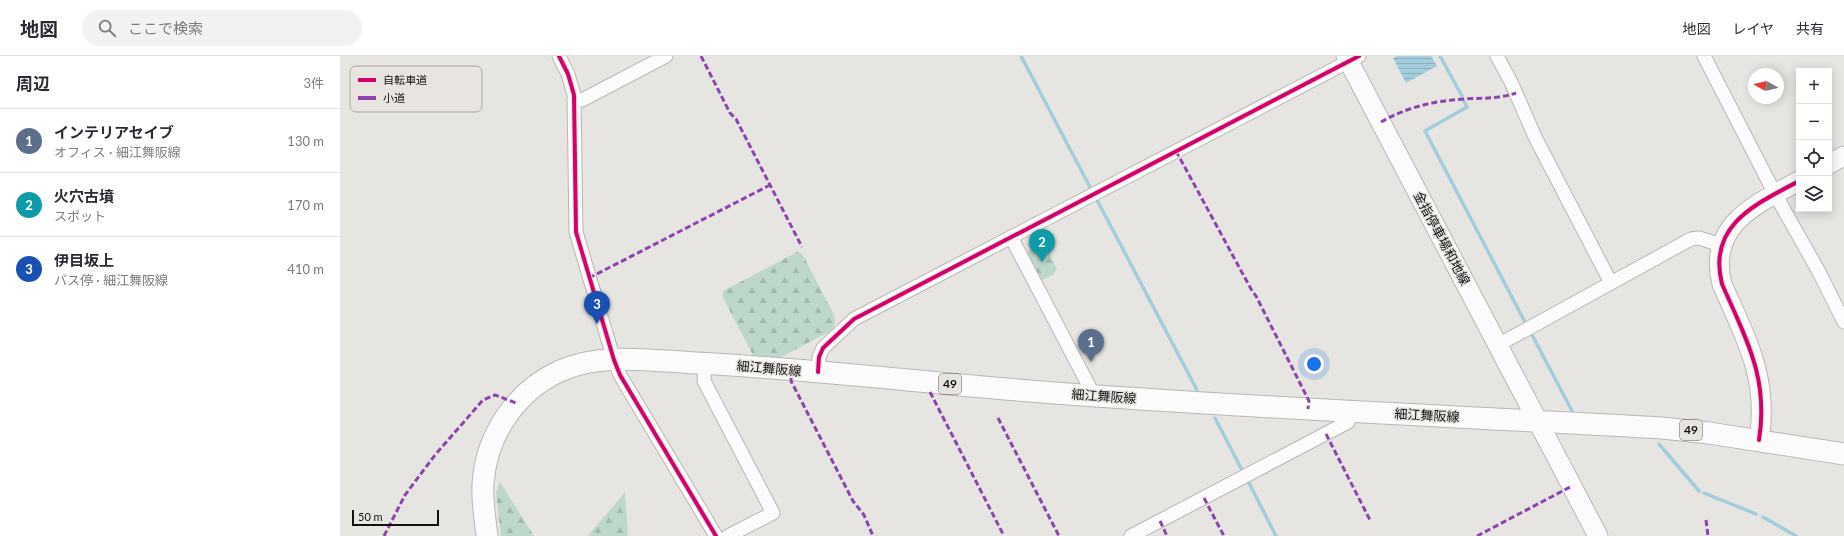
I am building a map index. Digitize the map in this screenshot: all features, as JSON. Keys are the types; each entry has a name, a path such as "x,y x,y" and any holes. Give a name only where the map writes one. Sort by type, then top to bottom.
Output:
{"main road":[{"name":"細江舞阪線","path":"487,536 483,488 487,459 497,432 512,408 532,388 557,372 584,363 614,360 705,364 818,372 1090,395 1678,429 1844,454"}],"street":[{"path":"559,56 568,74 574,100 576,232 614,360 620,375 716,536"},
{"path":"574,100 582,100 666,56"},
{"path":"1497,56 1511,82 1536,139 1611,283"},
{"path":"1704,56 1775,194 1819,272 1844,322"},
{"path":"818,372 819,357 823,348 854,319 1352,58"},
{"name":"金指停車場和地線","path":"1352,58 1537,421 1598,536"},
{"path":"1832,162 1844,156"},
{"path":"1759,440 1762,419 1758,375 1748,340 1722,284 1719,265 1721,245 1729,229 1739,219 1775,194 1796,183"},
{"path":"1012,237 1090,388 1090,395"},
{"path":"1498,345 1691,239 1699,238 1721,245"},
{"path":"705,364 704,381 773,513 728,536"},
{"path":"1131,536 1348,422 1349,411"}],"green space":[{"path":"1041,244 1047,247 1057,269 1053,275 1042,280 1038,279 1026,255 1030,249"},
{"path":"797,252 801,253 804,257 834,315 834,326 829,332 779,358 754,357 723,298 723,291"},
{"path":"500,482 534,536 501,536 496,493"},
{"path":"625,492 628,536 588,536"}],"water":[{"path":"1397,56 1431,56 1437,66 1406,83 1393,58"}],"waterway":[{"path":"1021,56 1091,189"},
{"path":"1440,56 1462,96"},
{"path":"1464,101 1467,107 1425,131 1527,326"},
{"path":"1096,198 1197,390"},
{"path":"1530,331 1572,411"},
{"path":"1215,418 1243,472"},
{"path":"1659,444 1699,491"},
{"path":"1248,481 1276,536"},
{"path":"1704,493 1756,514"},
{"path":"1763,517 1796,536"}],"marked path":[{"path":"701,56 730,113 736,119 802,247"},
{"path":"1381,122 1401,112 1431,103 1496,97 1516,93"},
{"path":"1176,151 1256,296 1309,401 1308,409"},
{"path":"589,278 770,185"},
{"path":"792,369 791,381 853,501 864,515 873,536"},
{"path":"930,392 1004,536"},
{"path":"384,536 405,495 435,455 483,400 495,395 516,403"},
{"path":"998,418 1059,536"},
{"path":"1326,434 1370,520"},
{"path":"1477,536 1572,486"},
{"path":"1204,498 1224,536"},
{"path":"1706,520 1708,536"},
{"path":"1160,521 1167,536"}],"cycle path":[{"path":"559,56 568,74 574,95 576,232 614,360 620,375 716,536"},
{"path":"818,372 819,357 823,348 854,319 1359,56"},
{"path":"1759,440 1761,397 1758,378 1747,341 1722,284 1719,264 1722,246 1728,232 1739,219 1767,198 1796,183"}],"place":[{"name":"火穴古墳","path":"1042,262"},
{"name":"伊目坂上","path":"597,324"},
{"name":"インテリアセイブ","path":"1091,362"}]}
